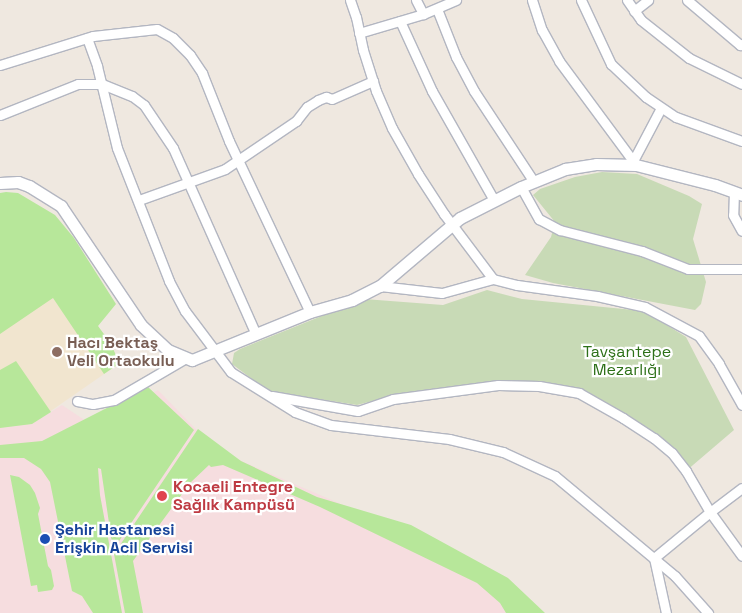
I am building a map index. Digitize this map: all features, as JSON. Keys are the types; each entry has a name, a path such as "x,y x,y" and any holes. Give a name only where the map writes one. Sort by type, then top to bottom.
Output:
{"street":[{"path":"350,0 373,81 397,136 418,174 493,279"},
{"path":"416,0 423,14"},
{"path":"359,33 423,14 456,0"},
{"path":"532,0 542,30 559,61 634,163"},
{"path":"581,0 611,64 646,97 676,117 742,141"},
{"path":"627,0 641,20 690,58 742,84"},
{"path":"634,11 648,0"},
{"path":"687,0 740,45 742,44"},
{"path":"437,9 453,50 474,91 534,182"},
{"path":"400,21 432,91 494,200"},
{"path":"0,65 87,38 131,30 157,29 173,38 190,55 202,72 230,141 310,312"},
{"path":"87,38 102,84 111,128 175,294 231,372 295,412 330,425 449,440 503,452 555,476 654,558 687,588 708,613"},
{"path":"138,200 225,169 240,161 277,132 296,121 307,107 318,100 326,97 332,99 373,81"},
{"path":"0,115 78,84 102,84 132,96 144,105 165,133 256,334"},
{"path":"634,163 661,108"},
{"path":"0,183 18,182 30,186 60,206 141,324 168,350 192,360 216,352 310,312 352,300 380,286 452,224 494,200 565,169 596,164 634,163 715,185 738,194 734,215 742,231"},
{"path":"521,187 539,219 560,230 642,251 688,269 742,269"},
{"path":"380,286 442,293 493,279 517,285 597,296 645,307 699,336 719,364 742,405"},
{"path":"77,401 94,404 114,400 186,358"},
{"path":"266,395 358,411 393,399 498,385 539,386 579,393 623,418 654,438 672,453 686,471 710,512 742,556"},
{"path":"654,558 742,488"},
{"path":"654,558 666,613"}],"shaded area":[{"name":"Hacı Bektaş Veli Ortaokulu","path":"57,271 109,341 120,363 32,424 0,428 0,314"},
{"name":"Kocaeli Entegre Sağlık Kampüsü","path":"158,390 216,450 406,532 540,613 0,613 0,428 32,424 62,405 86,421 111,414"}],"green space":[{"path":"602,172 637,174 689,196 702,204 693,239 706,282 701,304 695,310 553,283 525,275 551,237 555,222 533,195 540,189 575,177"},
{"path":"0,193 18,193 55,215 74,238 116,304 98,326 109,341 120,363 104,374 53,298 0,334"},
{"name":"Tavşantepe Mezarlığı","path":"487,290 522,299 644,311 686,337 734,430 686,471 645,426 597,403 539,384 388,397 357,405 268,391 232,364 234,353 240,349 364,299 443,305"},
{"path":"16,361 51,412 32,424 0,428 0,370"},
{"path":"148,387 194,430 113,550 101,469 98,468 100,495 122,613 93,613 82,596 72,591 50,482 41,469 24,458 0,458 0,445 42,441"},
{"path":"198,429 241,461 317,497 411,525 508,578 545,613 506,613 500,603 477,583 320,507 223,465 211,467 209,465 190,483 133,561 143,613 125,613 114,554"},
{"path":"10,475 19,477 30,485 35,493 40,508 38,514 48,566 51,570 54,586 52,590 38,592 37,585 31,586"}],"place":[{"name":"Hacı Bektaş Veli Ortaokulu","path":"57,352"},
{"name":"Kocaeli Entegre Sağlık Kampüsü","path":"162,496"},
{"name":"Şehir Hastanesi Erişkin Acil Servisi","path":"45,539"}]}
